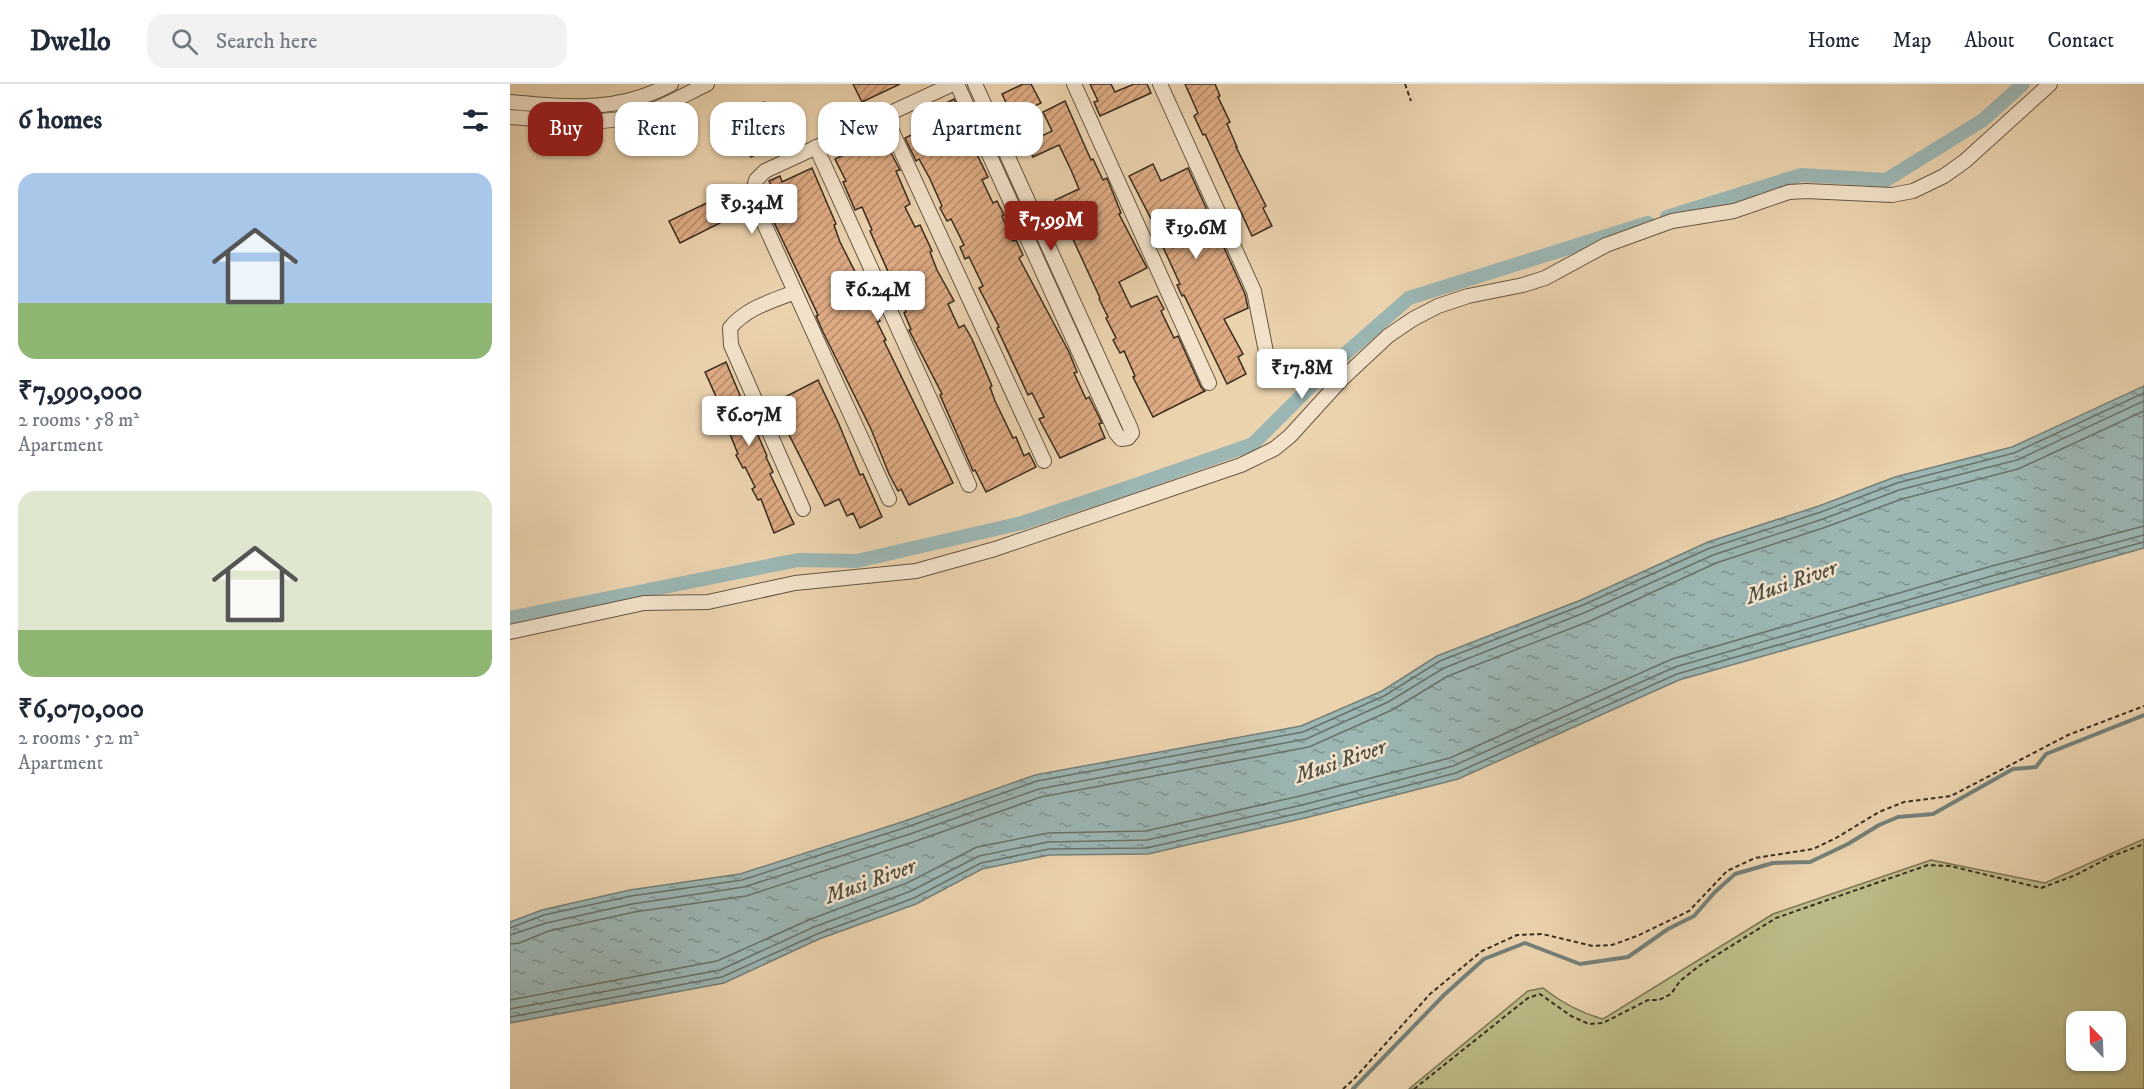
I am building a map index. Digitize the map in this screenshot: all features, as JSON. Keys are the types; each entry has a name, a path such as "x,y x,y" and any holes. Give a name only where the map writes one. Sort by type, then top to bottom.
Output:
{"street":[{"path":"510,102 570,107 622,103 656,92 671,84"},
{"path":"510,117 586,122 627,118 672,102 707,84"},
{"path":"899,110 955,84 1116,434 1121,439 1128,438 1132,433 1130,427 975,84"},
{"path":"1074,84 1209,383"},
{"path":"1160,84 1254,291 1270,372"},
{"path":"510,632 644,603 708,602 795,583 916,571 995,549 1241,465 1274,449 1290,436 1341,380 1388,336 1438,306 1468,296 1523,285 1545,278 1606,245 1672,221 1734,211 1789,192 1892,195 1913,191 1944,176 1965,161 2050,84"},
{"path":"899,146 1044,461"},
{"path":"890,499 795,292 758,208 753,191 756,180 765,171 816,147 969,484"},
{"path":"795,292 750,310 739,317 730,328 731,345 803,509"}],"path":[{"path":"1405,84 1411,100"},
{"path":"1343,1089 1430,994 1482,951 1517,935 1542,934 1593,946 1612,945 1637,936 1689,911 1727,871 1755,858 1813,849 1879,812 1904,802 1951,796 2068,735 2144,706"},
{"path":"1414,1089 1528,998 1540,994 1571,1016 1589,1024 1604,1023 1647,1000 1659,1000 1671,994 1680,981 1699,966 1776,918 1928,865 1950,866 2041,888 2144,844"}],"shaded area":[{"path":"2144,839 2144,1089 1409,1089 1528,991 1543,988 1572,1007 1603,1019 1773,914 1931,860 2045,883"}],"water":[{"name":"Musi River","path":"2144,386 2144,548 1679,680 1458,779 1305,818 1148,854 1049,855 982,869 916,904 819,939 724,983 510,1023 510,922 542,910 630,890 740,874 905,821 1035,775 1301,726 1382,691 1437,656 1581,600 1708,542 1819,506 1895,477 2012,447"}],"building":[{"path":"853,84 900,84 862,102"},
{"path":"1023,84 1031,84 1040,102 1006,102 1002,94"},
{"path":"1090,84 1111,84 1115,92 1134,84 1147,84 1151,93 1100,116 1094,102 1098,101"},
{"path":"1185,84 1215,84 1220,96 1218,97 1230,122 1227,124 1236,147 1266,206 1263,208 1272,226 1252,236 1205,134 1203,135 1194,116 1198,113"},
{"path":"1065,101 1091,160 1093,159 1103,180 1107,178 1121,213 1119,214 1147,268 1119,282 1131,307 1157,296 1164,309 1161,311 1174,338 1178,336 1201,387 1205,391 1153,417 1133,377 1135,376 1124,351 1120,353 1113,340 1116,338 1106,318 1108,317 1055,200 1079,189 1059,145 1043,152 1043,136 1052,131 1043,112"},
{"path":"911,135 911,151 905,138"},
{"path":"841,156 893,156 900,170 896,171 910,204 905,207 915,227 920,225 932,251 930,252 937,270 954,301 948,304 959,328 964,325 972,339 992,386 990,387 995,401 1013,438 1016,437 1024,456 1029,453 1036,467 986,492 975,470 973,471 940,395 942,394 909,330 911,329 904,313 906,312 870,231 872,230 862,207 855,210 843,182 846,181 835,159"},
{"path":"914,156 978,156 988,177 982,180 993,203 997,201 1013,241 1016,240 1023,255 1019,258 1069,352 1077,372 1074,373 1086,399 1089,397 1102,423 1099,424 1105,438 1060,458 1039,419 1044,417 1032,393 1028,395 997,328 999,327 979,288 983,286 969,257 965,259 960,247 964,245 951,219 947,221 940,208 942,206 919,159 916,161"},
{"path":"1153,164 1161,181 1188,168 1245,294 1248,308 1224,319 1243,354 1238,357 1246,374 1227,384 1184,295 1182,296 1177,285 1180,284 1163,247 1165,246 1129,176"},
{"path":"812,168 836,224 834,225 840,242 880,321 877,322 886,340 884,341 953,483 909,505 901,489 898,491 889,474 871,429 823,332 816,316 818,315 771,216 773,215 763,194 773,190 769,181 780,176 782,182"},
{"path":"738,188 748,209 680,243 669,221"},
{"path":"726,362 744,405 742,406 767,456 773,472 770,474 794,524 774,533 761,499 758,500 752,489 755,487 736,455 738,454 725,422 727,421 705,372"},
{"path":"818,380 860,475 863,474 882,517 860,528 853,513 847,516 839,499 825,506 773,403"}],"waterway":[{"path":"1667,217 1801,175 1886,180 1983,120 2023,84"},
{"path":"510,618 798,560 857,561 1022,523 1124,489 1253,444 1330,367 1409,298 1648,223"},
{"path":"1353,1089 1444,995 1484,959 1525,943 1580,964 1628,957 1668,929 1694,916 1735,874 1773,863 1810,862 1848,844 1879,825 1898,817 1933,814 2013,769 2036,767 2046,754 2144,715"}]}
